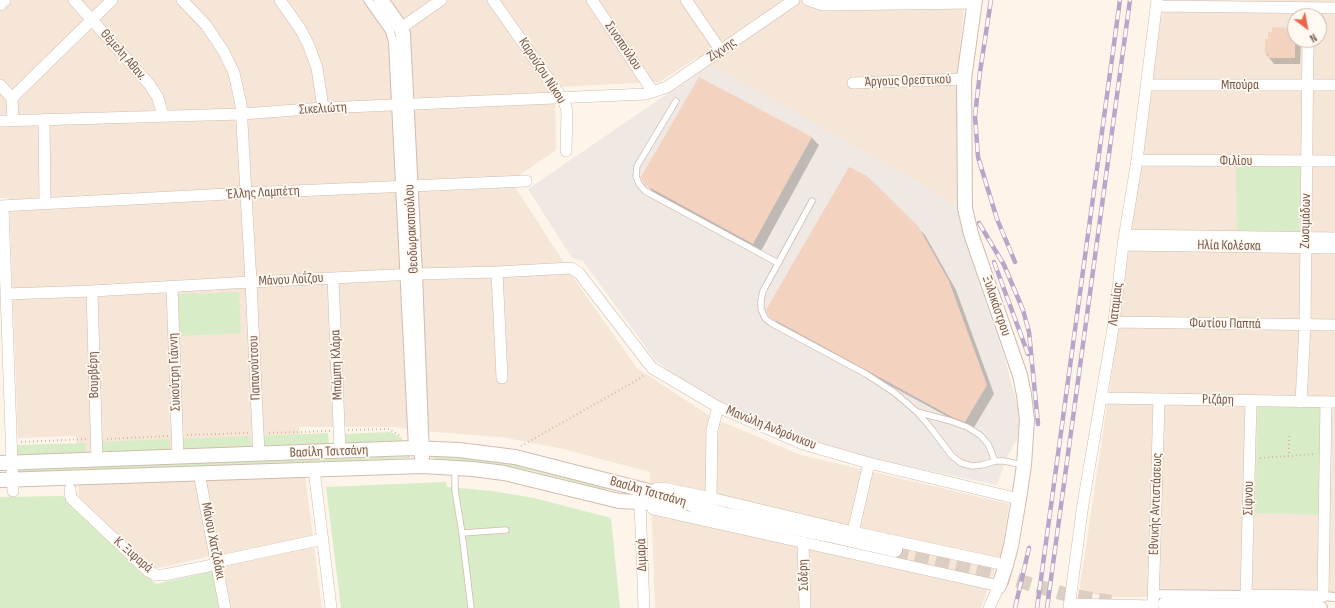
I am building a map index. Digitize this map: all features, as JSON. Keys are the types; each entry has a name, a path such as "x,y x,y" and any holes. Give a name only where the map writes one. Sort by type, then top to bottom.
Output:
{"street":[{"path":"0,5 5,0"},
{"name":"Θέμελη Αθαν.","path":"74,0 150,85 158,98 164,116"},
{"path":"12,98 112,0"},
{"name":"Παπανούτσου","path":"182,0 210,30 228,58 238,86 242,114 247,193 259,454"},
{"path":"280,0 301,30 309,46 318,73 323,108"},
{"path":"368,0 392,36 402,105"},
{"name":"Θεοδωρακοπούλου","path":"381,0 401,28 403,34 402,105 405,187 418,448 422,466"},
{"path":"401,28 441,0"},
{"name":"Καρούζου Νίκου","path":"493,0 562,97 567,111 566,151"},
{"name":"Σινοπούλου","path":"592,0 650,93"},
{"path":"686,0 721,51"},
{"path":"808,0 823,5 974,1"},
{"name":"Ξυλοκάστρου","path":"974,1 964,79 964,194 966,214 971,234 1018,367 1027,420 1024,465 1011,546 999,586 989,608"},
{"name":"Ζίχνης","path":"650,93 667,87 721,51 788,2"},
{"path":"1157,3 1308,8"},
{"name":"Λαταμίας","path":"1069,606 1083,504 1114,322 1157,3"},
{"name":"Ζωσιμάδων","path":"1301,402 1304,325 1308,48"},
{"name":"Άργους Ορεστικού","path":"853,83 964,79"},
{"path":"0,85 12,98 13,121"},
{"name":"Μπούρα","path":"1146,85 1335,85"},
{"name":"Σικελιώτη","path":"0,121 242,114 323,108 650,93"},
{"path":"44,119 46,203"},
{"name":"Φιλίου","path":"1137,160 1335,161"},
{"name":"Έλλης Λαμπέτη","path":"1,206 247,193 526,181"},
{"path":"1,206 4,292 6,463 8,484"},
{"name":"Ηλία Κολέσκα","path":"1124,240 1305,242 1335,238"},
{"name":"Ηλία Κολέσκα","path":"1305,242 1335,248"},
{"name":"Μάνου Λοΐζου","path":"4,292 92,291 333,278 497,272 566,267 576,270"},
{"name":"Μανώλη Ανδρόνικου","path":"576,270 580,273 652,368 718,407 803,444 870,463 1019,499"},
{"path":"497,272 502,378"},
{"name":"Μπάμπη Κλάρα","path":"333,278 340,452"},
{"name":"Συκούτρη Γιάννη","path":"172,287 178,457"},
{"name":"Βουρβέρη","path":"92,291 97,460"},
{"name":"Φωτίου Παππά","path":"1114,322 1335,325"},
{"name":"Ριζάρη","path":"1102,398 1330,402"},
{"name":"Εθνικής Αντιστάσεως","path":"1157,606 1153,594 1159,399"},
{"name":"Σίφνου","path":"1246,595 1251,401"},
{"path":"1322,602 1330,402"},
{"path":"711,498 712,430 718,407"},
{"name":"Βασίλη Τσιτσάνη","path":"6,463 418,448 458,450 516,457 641,500 662,510 999,586"},
{"path":"853,532 870,463"},
{"name":"Βασίλη Τσιτσάνη","path":"8,484 199,473 422,466 455,468 504,473 619,501 685,500 695,506 723,514 834,536 895,550"},
{"path":"314,469 331,608"},
{"name":"Μάνου Χατζιδάκι","path":"199,473 225,608"},
{"path":"641,500 663,488 853,532 1006,565"},
{"name":"Κ. Ξιφαρά","path":"70,489 71,498 148,571 156,575 164,575 208,566 323,539"},
{"name":"Διμαρά","path":"641,500 644,608"},
{"name":"Σιδέρη","path":"803,542 805,608"},
{"path":"1153,594 1246,595 1322,602"},
{"path":"1069,606 1157,606 1322,602 1335,596"}],"lane":[{"path":"676,101 638,166 636,176 639,184 645,191 778,263"},
{"path":"812,201 763,291 761,309 765,318 771,323 866,374 895,393 917,412 952,456 961,463 972,466 995,461 1004,461 1024,465"},
{"path":"917,412 951,421 967,427 980,435 988,444 995,461"},
{"path":"455,468 455,490 471,608"},
{"path":"462,533 506,530"}],"path":[{"path":"517,448 639,379 652,368"},
{"path":"1289,436 1289,456"},
{"path":"1256,458 1321,453"}],"shaded area":[{"path":"0,0 965,0 959,57 959,206 698,57 659,82 555,87 556,150 511,181 580,287 637,368 713,418 801,455 1009,504 1002,550 981,608 655,608 650,472 559,448 501,437 434,432 394,427 299,427 322,608 231,608 221,554 153,569 79,500 76,436 18,438 9,198 0,198"},
{"path":"1160,0 1335,0 1335,593 1148,588 1148,597 1115,597 1079,593 1110,385"},
{"path":"711,64 959,206 964,238 1004,356 1018,408 1019,425 1017,439 1007,457 997,485 863,457 814,444 710,401 655,360 583,261 572,258 528,189"}],"green space":[{"path":"1301,165 1299,232 1237,231 1236,166"},
{"path":"239,292 241,333 180,336 178,294"},
{"path":"1258,405 1322,407 1319,515 1255,513"},
{"path":"390,432 402,438 402,443 344,446 344,434"},
{"path":"328,433 329,445 260,448 259,436"},
{"path":"250,436 251,449 181,451 181,439"},
{"path":"170,439 170,452 98,454 97,442"},
{"path":"86,443 86,455 17,457 16,445"},
{"path":"410,456 410,458 348,462 17,474 17,469"},
{"path":"434,456 477,457 532,468 607,486 606,490 532,471 477,462 434,460"},
{"path":"446,482 447,487 492,491 534,498 611,518 620,608 341,608 326,487"},
{"path":"63,496 156,584 214,571 220,608 0,608 0,497"}],"building":[{"path":"1272,27 1287,28 1287,48 1295,48 1295,58 1268,58 1268,54 1265,54 1265,39 1268,39 1268,32 1272,32"},
{"path":"699,77 812,137 753,244 645,185 641,177"},
{"path":"849,167 867,176 918,226 949,281 987,385 965,422 954,418 768,315 766,310"}],"tunnel":[{"path":"895,550 992,573 1068,595 1111,602"}],"railway":[{"path":"991,0 975,116 978,157 997,219 1015,262"},
{"path":"1037,608 1120,0"},
{"path":"1047,608 1130,0"},
{"path":"979,223 1004,265 1023,310 1029,332 1038,424"},
{"path":"994,262 1028,354"},
{"path":"1015,608 1029,548"}]}
